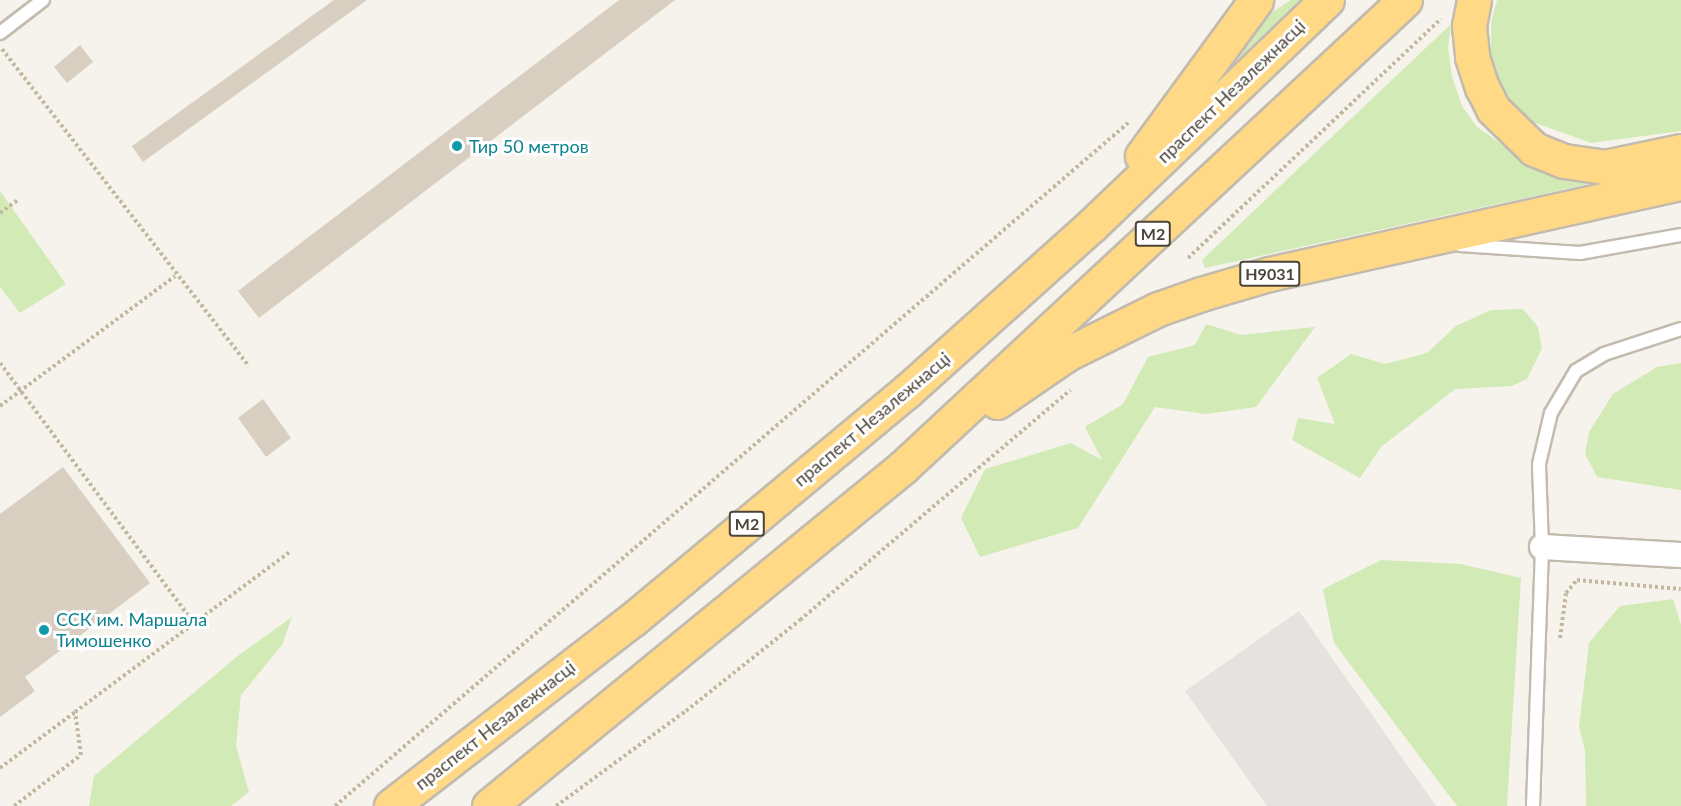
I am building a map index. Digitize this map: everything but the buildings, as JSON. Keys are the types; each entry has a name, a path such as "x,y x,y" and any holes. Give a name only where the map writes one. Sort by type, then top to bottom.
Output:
{"highway":[{"path":"1091,226 1256,0"},
{"name":"праспект Незалежнасці","path":"391,806 632,620 907,391 1091,226 1327,0"},
{"name":"М2","path":"489,806 902,468 1405,0"},
{"path":"1474,2 1469,26 1472,57 1482,87 1493,109 1534,149 1564,161 1605,167 1681,151"},
{"name":"Н9031","path":"902,468 1067,354 1158,309 1269,274 1681,183"}],"street":[{"path":"1542,547 1681,555"}],"lane":[{"path":"23,15 25,0"},
{"path":"0,33 43,0"},
{"path":"1384,249 1465,245 1580,254 1681,235"},
{"path":"1533,806 1542,547 1539,464 1551,413 1576,371 1604,354 1681,329"}],"path":[{"path":"1188,258 1444,16"},
{"path":"0,46 175,276 249,366"},
{"path":"335,806 1138,114"},
{"path":"0,213 19,199"},
{"path":"0,406 175,276"},
{"path":"0,363 195,623"},
{"path":"556,806 686,711 800,620 1076,384"},
{"path":"0,768 291,551"},
{"path":"1558,649 1566,593 1577,580 1681,589"},
{"path":"14,806 81,755 75,712"}],"green space":[{"path":"1291,0 1300,0 1239,58 1234,55 1254,24"},
{"path":"1497,0 1681,0 1681,131 1591,143 1533,122 1515,107 1499,80 1491,54 1491,22"},
{"path":"1451,24 1448,48 1452,77 1462,106 1477,127 1532,166 1568,179 1607,180 1205,268 1202,260"},
{"path":"0,191 66,284 20,313 0,287"},
{"path":"1523,309 1538,327 1542,348 1527,379 1512,386 1455,389 1381,447 1360,478 1292,440 1298,418 1335,424 1317,378 1351,354 1385,364 1427,353 1456,326 1491,310"},
{"path":"1206,324 1241,335 1315,327 1256,407 1206,414 1155,407 1078,528 980,557 961,518 985,469 1071,443 1102,460 1085,427 1123,404 1148,357 1195,345"},
{"path":"1681,363 1681,490 1597,477 1585,454 1589,432 1613,394 1657,367"},
{"path":"1381,560 1461,564 1521,578 1507,806 1457,806 1334,643 1323,589"},
{"path":"1673,599 1681,625 1681,806 1586,806 1585,751 1579,727 1589,643 1620,606"},
{"path":"292,617 282,645 241,695 236,746 249,792 231,806 89,806 94,776 239,655"}],"shaded area":[{"path":"1299,611 1436,806 1267,806 1185,691"}],"place":[{"name":"Тир 50 метров","path":"457,146"},
{"name":"ССК им. Маршала Тимошенко","path":"44,630"}]}
